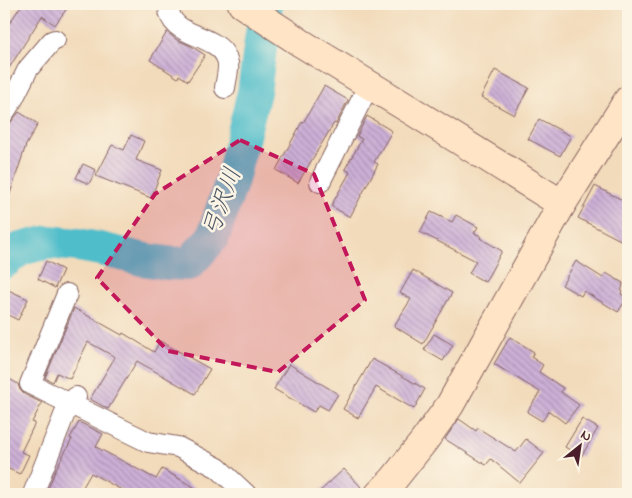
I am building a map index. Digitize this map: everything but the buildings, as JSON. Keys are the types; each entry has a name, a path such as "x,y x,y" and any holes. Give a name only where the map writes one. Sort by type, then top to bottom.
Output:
{"street":[{"path":"169,4 170,18 177,26 214,45 222,50 227,57 228,68 225,88"},
{"path":"242,4 301,43 562,204"},
{"path":"4,113 28,69 52,41 55,40"},
{"path":"320,182 369,85"},
{"path":"378,494 393,480 450,405 562,204 628,100"},
{"path":"67,294 30,384 72,400 148,442 178,447 218,468 246,494"},
{"path":"33,494 72,400"}],"highlighted area":[{"path":"240,140 314,174 365,300 278,372 168,351 97,278 155,194"}],"waterway":[{"name":"弓沢川","path":"4,262 20,249 49,242 100,249 141,259 189,264 213,237 232,180 254,92 266,4"}]}
